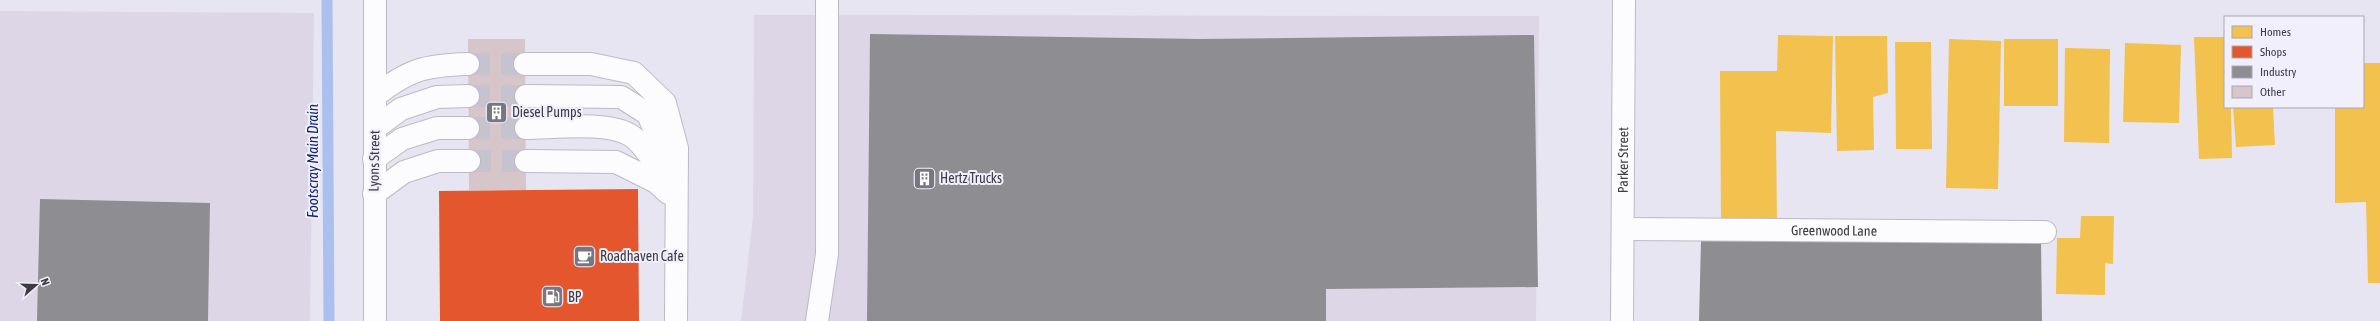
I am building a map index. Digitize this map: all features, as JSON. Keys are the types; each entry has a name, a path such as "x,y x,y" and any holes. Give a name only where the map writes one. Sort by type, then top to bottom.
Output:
{"street":[{"name":"Lyons Street","path":"375,0 375,321"},
{"path":"817,321 827,254 827,0"},
{"name":"Parker Street","path":"1622,321 1624,0"},
{"path":"375,96 398,78 436,65 468,64"},
{"path":"525,64 592,64 634,73 665,103 677,148 676,321"},
{"path":"374,128 400,109 437,97 468,96"},
{"path":"526,96 621,97 648,114 666,155 676,200"},
{"path":"374,159 402,139 437,128 468,128"},
{"path":"526,128 613,129 631,136 654,162 676,200"},
{"path":"374,194 404,172 438,161 469,161"},
{"path":"526,161 616,162 656,182 676,200"},
{"name":"Greenwood Lane","path":"1623,230 2044,232"}],"shaded area":[{"path":"0,11 314,13 310,321 0,321"},
{"path":"754,15 1539,16 1536,321 741,321 753,218"}],"building: Homes":[{"path":"1778,35 1833,36 1831,133 1776,131 1777,222 1721,222 1720,71 1777,71"},
{"path":"1835,36 1887,36 1888,93 1873,97 1874,150 1837,151"},
{"path":"2194,37 2224,37 2224,108 2231,108 2232,158 2199,159"},
{"path":"1949,39 2001,41 1998,189 1946,188"},
{"path":"2004,39 2058,39 2058,106 2004,106"},
{"path":"1895,42 1931,42 1932,149 1896,149"},
{"path":"2125,43 2181,45 2179,123 2123,122"},
{"path":"2065,48 2110,49 2109,143 2064,142"},
{"path":"2364,63 2380,63 2380,283 2368,283 2366,202 2335,203 2335,108 2364,108"},
{"path":"2233,108 2273,108 2275,145 2236,147"},
{"path":"2081,216 2114,216 2113,264 2105,263 2105,295 2056,294 2057,238 2080,238"}],"building: Shops":[{"path":"638,189 639,321 440,321 439,191"}],"building: Industry":[{"path":"870,34 1200,39 1534,35 1538,287 1326,289 1326,321 867,321"},
{"path":"40,199 210,203 208,321 37,321"},
{"path":"1701,241 2041,241 2042,321 1699,321"}],"building: Other":[{"name":"Diesel Pumps","path":"468,39 525,39 526,190 469,190"}],"waterway":[{"name":"Footscray Main Drain","path":"327,0 329,321"}],"tunnel":[{"path":"468,64 525,64"},
{"path":"468,96 526,96"},
{"path":"468,128 526,128"},
{"path":"469,161 526,161"}],"place":[{"name":"Diesel Pumps","path":"497,112"},
{"name":"Hertz Trucks","path":"925,178"},
{"name":"Roadhaven Cafe","path":"585,256"},
{"name":"BP","path":"553,297"}]}
